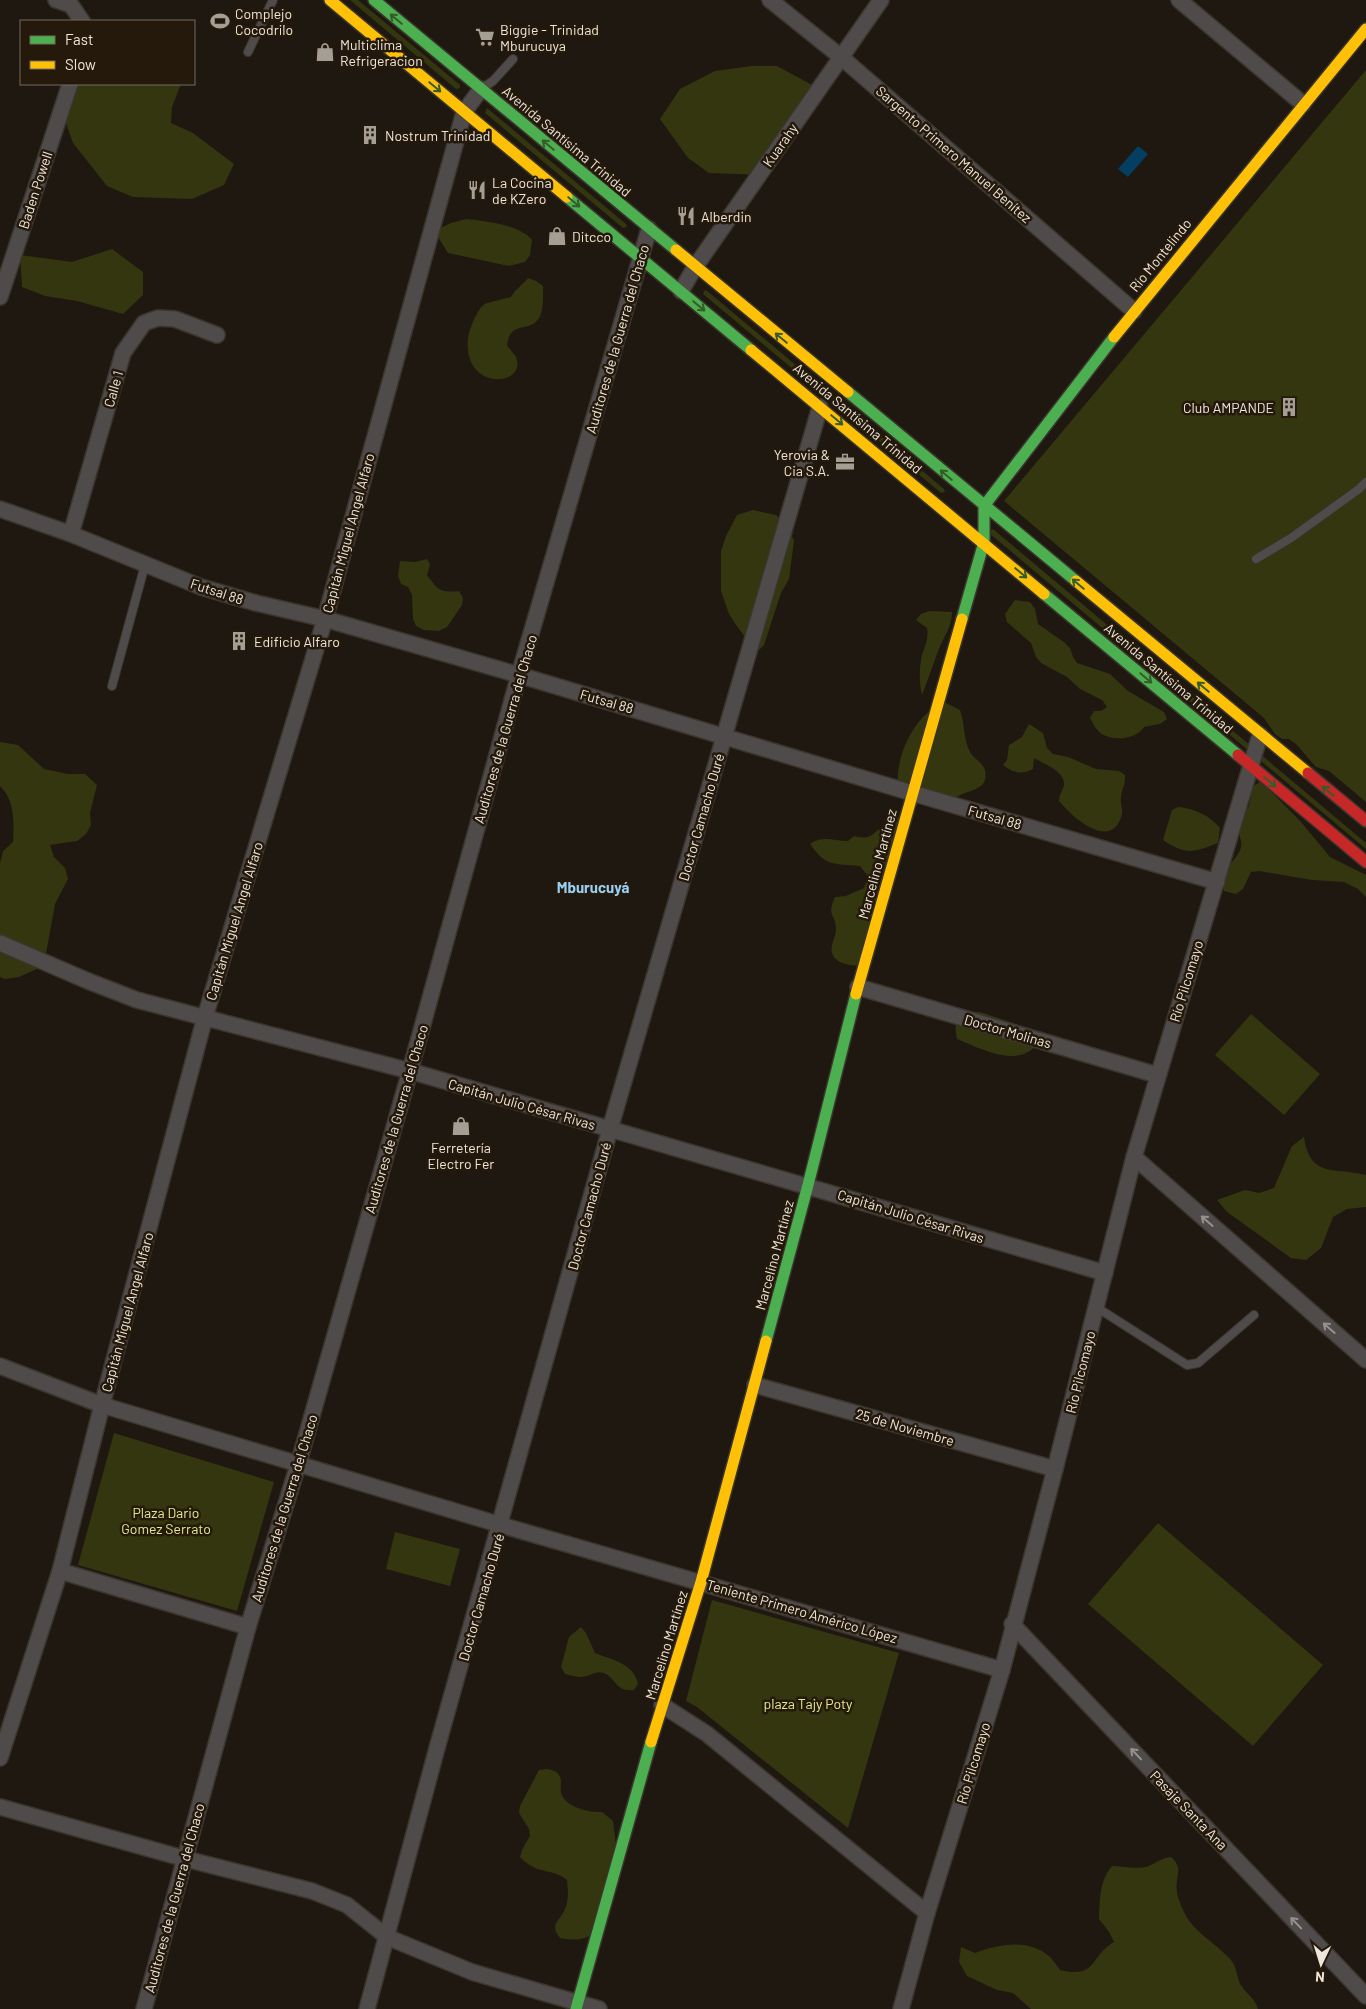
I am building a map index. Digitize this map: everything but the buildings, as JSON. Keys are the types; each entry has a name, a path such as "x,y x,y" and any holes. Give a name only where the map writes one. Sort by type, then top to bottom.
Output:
{"main road":[{"name":"Avenida Santísima Trinidad","path":"330,0 984,542 1366,862"},
{"name":"Avenida Santísima Trinidad","path":"374,0 1366,822"},
{"name":"Río Montelindo","path":"984,506 1134,310 1366,29"},
{"name":"Marcelino Martínez","path":"576,2006 662,1705 701,1582 755,1385 858,987 984,542 984,506"}],"street":[{"path":"56,0 71,5 81,20"},
{"name":"Sargento Primero Manuel Benítez","path":"770,0 841,57 1134,310"},
{"name":"Kuarahy","path":"681,291 695,266 881,0"},
{"path":"1179,0 1303,104"},
{"name":"Baden Powell","path":"0,297 70,85"},
{"name":"Capitán Miguel Angel Alfaro","path":"0,1758 60,1571 205,1017 324,619 464,112 481,89"},
{"name":"Auditores de la Guerra del Chaco","path":"144,2009 248,1627 298,1465 410,1071 519,675 649,229"},
{"name":"Calle 1","path":"71,534 123,353 144,323 158,318 175,319 217,335"},
{"name":"Doctor Camacho Duré","path":"367,2009 610,1130 820,406"},
{"name":"Futsal 88","path":"0,510 71,534 201,586 256,603 324,619 519,675 1217,882"},
{"name":"Río Pilcomayo","path":"901,2009 927,1913 1002,1670 1012,1624 1055,1469 1134,1157 1157,1075 1260,735"},
{"name":"Capitán Julio César Rivas","path":"0,943 137,1000 410,1071 610,1130 808,1185 1105,1273"},
{"name":"Doctor Molinas","path":"858,987 1157,1075"},
{"path":"1134,1157 1366,1360"},
{"name":"Teniente Primero Américo López","path":"0,1366 102,1405 298,1465 1002,1670"},
{"name":"25 de Noviembre","path":"755,1385 1055,1469"},
{"path":"60,1571 248,1627"},
{"name":"Pasaje Santa Ana","path":"1012,1624 1366,1996"},
{"path":"662,1705 707,1734 927,1913"},
{"path":"0,1807 186,1859 312,1891 347,1905 388,1937 472,1972 576,2006 599,2009"}],"lane":[{"path":"248,52 273,0"},
{"path":"481,89 493,81 513,59"},
{"path":"1256,559 1291,538 1360,489 1366,482"},
{"path":"112,686 145,564"},
{"path":"1096,1307 1187,1365 1198,1363 1254,1315"}],"green space":[{"path":"350,0 358,0 460,85 460,88 456,89"},
{"path":"751,66 777,66 825,92 767,175 709,173 688,158 660,119 680,89 715,71"},
{"path":"1366,70 1366,802 1329,771 1316,767 1296,744 1289,739 1282,739 1275,734 1264,718 1004,501"},
{"path":"67,85 181,85 172,107 171,123 193,133 234,164 224,185 192,199 133,197 107,186 73,143 63,115"},
{"path":"487,108 626,224 627,227 623,228 485,113"},
{"path":"466,219 511,227 527,235 532,240 530,255 525,262 509,266 448,253 438,237 438,229"},
{"path":"112,249 143,272 143,295 123,314 77,301 45,296 22,287 20,255 72,262"},
{"path":"528,278 543,286 541,315 535,323 516,329 509,337 507,345 516,357 517,367 513,374 505,378 494,379 484,376 475,368 469,356 468,338 474,320 482,306 511,297"},
{"path":"706,290 944,489 945,492 941,493 703,294"},
{"path":"753,510 776,515 788,526 794,541 789,579 781,593 764,645 759,650 752,646 736,625 729,614 721,591 721,551 726,536 737,515"},
{"path":"993,529 1366,843 1366,849 989,533"},
{"path":"427,559 430,564 427,575 434,584 443,591 459,591 463,598 462,605 447,627 439,631 424,630 416,626 413,619 412,595 408,587 401,584 398,576 400,561 415,562"},
{"path":"1015,600 1030,602 1035,609 1038,624 1070,648 1077,663 1110,674 1128,691 1164,712 1167,719 1160,724 1144,727 1135,735 1129,737 1110,737 1099,732 1090,718 1094,711 1101,711 1107,707 1102,700 1080,689 1067,677 1041,663 1036,657 1031,643 1007,622 1005,614"},
{"path":"929,611 952,612 952,617 922,695 920,665 926,642 927,628 916,620 921,614"},
{"path":"944,702 960,710 968,747 984,767 986,776 982,785 954,799 898,786 900,762 909,737 924,716"},
{"path":"1029,724 1043,733 1047,748 1053,754 1068,757 1096,769 1119,771 1125,775 1121,800 1122,814 1117,825 1110,831 1092,828 1065,808 1059,801 1064,785 1063,780 1053,768 1034,758 1033,769 1029,771 1014,771 1003,765 1007,760 1009,745 1022,737"},
{"path":"0,742 18,745 44,769 68,774 85,774 97,785 90,813 91,825 86,834 77,841 50,845 54,857 65,868 68,879 55,904 45,959 39,968 19,977 5,979 0,977 0,863 3,851 13,842 14,827 11,805 0,786"},
{"path":"1261,781 1301,822 1330,857 1366,875 1366,897 1358,889 1344,882 1312,880 1259,871 1251,872 1243,889 1236,894 1224,891 1222,884 1224,874 1241,847 1238,830 1239,821 1248,808 1253,787"},
{"path":"1178,807 1196,811 1207,816 1216,824 1220,828 1218,843 1202,849 1189,851 1178,848 1163,840 1172,810"},
{"path":"901,816 862,966 846,964 836,960 832,951 836,925 831,912 832,903 835,897 846,896 864,888 868,876 860,866 826,861 810,844 824,839 848,841 854,836 867,837"},
{"path":"963,1012 980,1012 1016,1024 1030,1030 1039,1042 1031,1050 1021,1055 1011,1056 1000,1055 978,1048 957,1039 956,1024"},
{"path":"1251,1014 1320,1074 1284,1115 1215,1055"},
{"path":"1304,1137 1312,1160 1318,1165 1334,1171 1366,1175 1366,1207 1347,1209 1333,1217 1321,1248 1306,1260 1291,1258 1227,1212 1217,1200 1245,1190 1259,1193 1274,1188 1292,1146"},
{"name":"Plaza Dario Gomez Serrato","path":"114,1433 274,1482 237,1611 78,1565"},
{"path":"1158,1523 1323,1665 1253,1746 1088,1604"},
{"path":"395,1532 460,1549 450,1586 386,1569"},
{"name":"plaza Tajy Poty","path":"712,1600 899,1653 848,1828 697,1707 686,1701"},
{"path":"581,1627 586,1633 595,1653 615,1660 632,1671 638,1684 634,1690 623,1689 601,1672 581,1677 565,1674 561,1667 569,1637"},
{"path":"547,1769 558,1773 561,1780 561,1793 567,1802 585,1810 602,1812 613,1821 616,1845 596,1933 575,1940 560,1938 555,1929 556,1923 563,1914 567,1902 567,1880 561,1876 533,1867 520,1857 530,1836 529,1829 519,1813 520,1806 539,1770"},
{"path":"1171,1857 1175,1861 1178,1870 1176,1887 1179,1900 1189,1921 1231,1960 1241,1985 1254,2000 1258,2009 1031,2009 1013,1993 997,1990 967,1976 959,1962 961,1947 975,1953 1004,1945 1023,1945 1042,1951 1050,1957 1060,1970 1072,1972 1087,1969 1114,1942 1099,1919 1102,1885 1112,1866 1145,1867"}],"water":[{"path":"1138,146 1148,154 1128,177 1118,169"}],"traffic: fast":[{"path":"374,0 676,250"},
{"path":"567,197 751,350"},
{"path":"962,619 984,542 984,506 1114,337"},
{"path":"848,392 1076,581"},
{"path":"1044,594 1238,755"},
{"path":"766,1341 856,994"},
{"path":"576,2009 651,1742"}],"traffic: slow":[{"path":"330,0 567,197"},
{"path":"1114,337 1366,29"},
{"path":"676,250 848,392"},
{"path":"751,350 1044,594"},
{"path":"1076,581 1308,773"},
{"path":"856,994 962,619"},
{"path":"651,1742 701,1582 766,1341"}],"traffic: jam":[{"path":"1238,755 1366,862"},
{"path":"1308,773 1366,821"}],"place":[{"name":"Complejo Cocodrilo","path":"220,21"},
{"name":"Biggie - Trinidad Mburucuya","path":"485,37"},
{"name":"Multiclima Refrigeracion","path":"325,52"},
{"name":"Nostrum Trinidad","path":"370,135"},
{"name":"La Cocina de KZero","path":"477,190"},
{"name":"Alberdin","path":"686,216"},
{"name":"Ditcco","path":"557,236"},
{"name":"Club AMPANDE","path":"1289,407"},
{"name":"Yerovia & Cia S.A.","path":"845,462"},
{"name":"Edificio Alfaro","path":"239,641"},
{"name":"Ferretería Electro Fer","path":"461,1126"}],"district":[{"name":"Mburucuyá","path":"593,887"}]}
